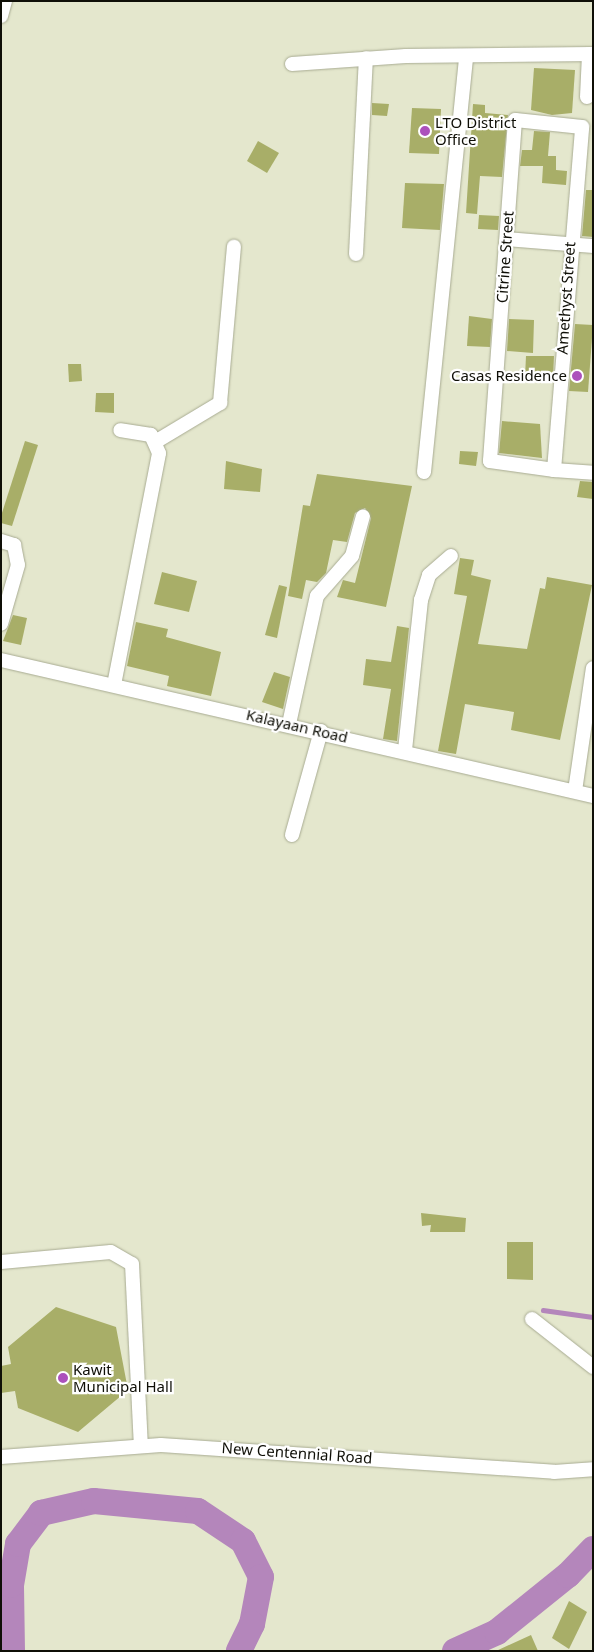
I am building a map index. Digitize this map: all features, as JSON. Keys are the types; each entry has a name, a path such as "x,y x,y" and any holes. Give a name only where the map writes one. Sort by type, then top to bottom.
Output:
{"street":[{"path":"1,16 5,1"},
{"path":"292,64 366,58 591,54 588,97"},
{"path":"424,472 466,56"},
{"path":"356,254 366,58"},
{"name":"Citrine Street","path":"554,470 490,461 515,120 582,127"},
{"name":"Amethyst Street","path":"554,470 570,245 582,127"},
{"path":"507,239 593,246"},
{"path":"157,441 220,403 234,247"},
{"path":"120,430 147,433 157,441"},
{"path":"114,684 157,466 157,441"},
{"path":"554,470 593,473"},
{"path":"289,724 317,596 352,556 363,516"},
{"path":"1,541 14,545 18,565 1,624"},
{"path":"405,750 421,600 429,576 451,556"},
{"name":"Kalayaan Road","path":"1,660 405,750 593,796"},
{"path":"575,791 593,668"},
{"path":"292,835 321,731"},
{"path":"1,1262 111,1252 132,1264 141,1446"},
{"path":"532,1319 593,1367"},
{"name":"New Centennial Road","path":"1,1457 141,1446 554,1472 593,1469"}],"building":[{"path":"534,68 575,70 572,113 552,115 531,110"},
{"path":"372,103 389,104 387,116 372,115"},
{"path":"473,104 485,105 485,113 508,115 502,177 480,176 477,214 466,213"},
{"name":"LTO District Office","path":"412,108 441,109 439,154 409,153"},
{"path":"534,131 550,132 548,156 556,156 556,170 567,171 566,185 542,183 543,166 520,166 522,150 532,150"},
{"path":"258,141 279,153 267,173 247,161"},
{"path":"405,183 444,184 440,230 402,228"},
{"path":"586,190 593,190 593,237 582,236"},
{"path":"479,215 499,216 498,230 478,229"},
{"path":"469,316 492,319 490,347 467,346"},
{"path":"509,319 534,320 533,353 507,351"},
{"path":"575,324 593,325 588,392 569,391"},
{"path":"526,356 554,356 553,378 525,377"},
{"path":"68,364 81,364 82,381 69,382"},
{"path":"96,393 114,393 114,413 95,412"},
{"path":"502,421 540,424 542,458 499,453"},
{"path":"25,441 38,445 12,526 1,523 1,516"},
{"path":"460,451 478,452 476,466 459,464"},
{"path":"226,461 262,469 260,492 224,489"},
{"path":"317,474 412,486 386,607 337,597 343,580 355,583 371,518 365,508 355,513 347,542 333,540 326,573 317,582 306,580 302,599 288,596 303,505 310,506"},
{"path":"580,481 593,482 593,499 577,497"},
{"path":"460,558 474,560 471,575 491,580 478,644 527,649 540,588 545,589 547,577 592,585 560,740 511,730 514,712 465,704 456,754 438,751 467,596 454,594"},
{"path":"162,572 197,581 189,612 154,604"},
{"path":"279,585 287,587 277,638 265,635"},
{"path":"13,615 27,618 21,645 3,641"},
{"path":"136,622 168,629 166,637 221,652 211,696 167,686 169,676 127,666"},
{"path":"397,626 409,628 397,741 383,739 391,689 363,685 366,659 391,662"},
{"path":"274,672 290,677 283,709 262,702"},
{"path":"421,1213 466,1218 465,1232 430,1232 431,1225 422,1226"},
{"path":"507,1242 533,1242 533,1280 507,1279"},
{"name":"Kawit Municipal Hall","path":"56,1307 116,1327 128,1390 78,1432 18,1408 15,1391 1,1393 1,1366 11,1364 8,1347"},
{"path":"569,1601 587,1612 569,1649 552,1638"},
{"path":"531,1635 538,1651 496,1651"}],"waterway":[{"path":"543,1310 593,1317"},
{"path":"12,1651 11,1585 18,1544 41,1513 94,1501 198,1511 243,1541 261,1577 252,1624 239,1651"},
{"path":"455,1651 497,1632 568,1575 593,1549"}],"place":[{"name":"LTO District Office","path":"425,131"},
{"name":"Casas Residence","path":"577,376"},
{"name":"Kawit Municipal Hall","path":"63,1378"}]}
